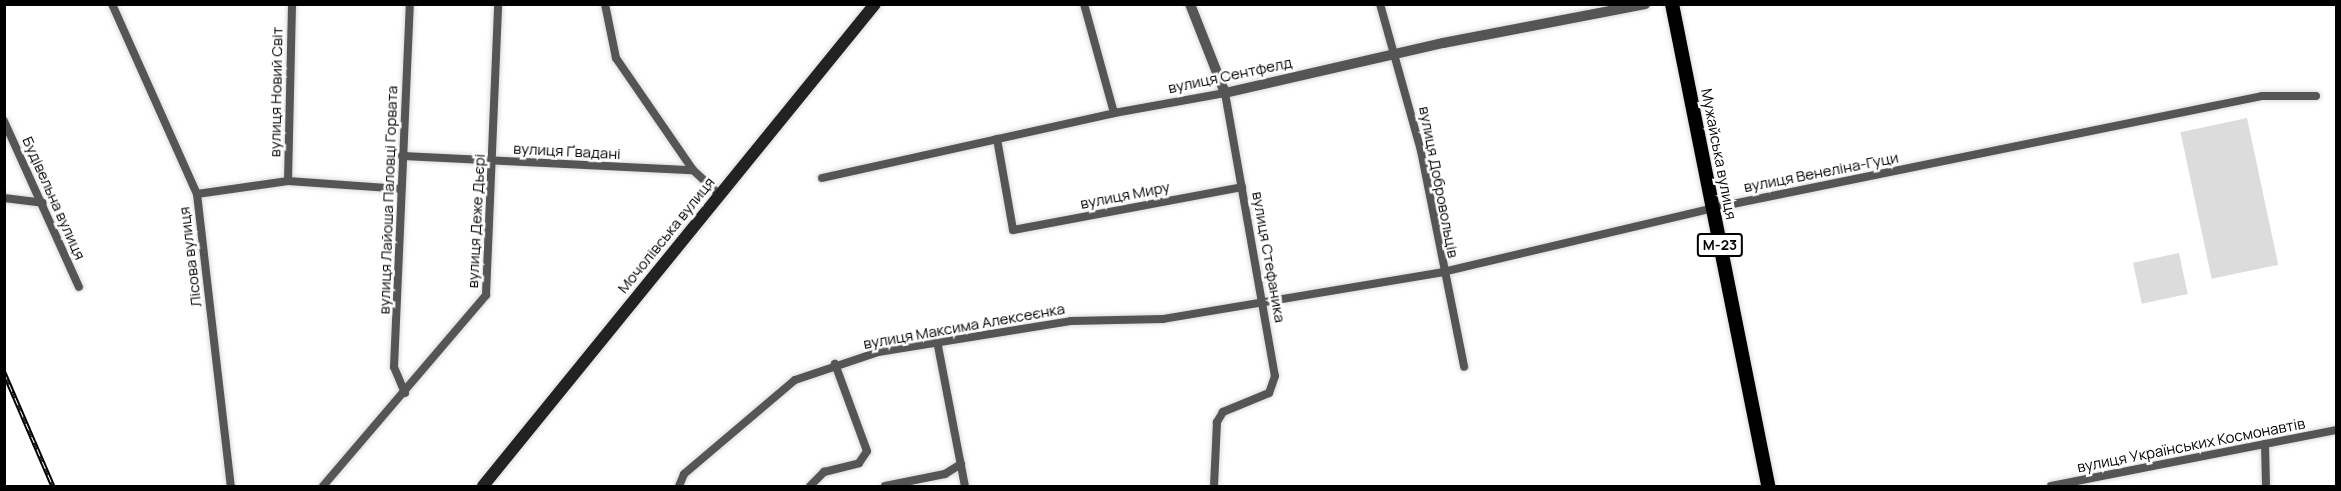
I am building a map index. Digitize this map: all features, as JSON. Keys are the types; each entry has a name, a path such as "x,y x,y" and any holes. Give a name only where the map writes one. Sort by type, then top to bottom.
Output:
{"highway":[{"name":"Мужайська вулиця","path":"1672,4 1768,486"}],"main road":[{"name":"Мочолівська вулиця","path":"483,486 718,194 875,4"}],"street":[{"name":"Лісова вулиця","path":"112,4 196,194 231,486"},
{"name":"вулиця Новий Світ","path":"288,181 292,4"},
{"name":"вулиця Лайоша Паловці Горвата","path":"405,393 394,367 410,4"},
{"name":"вулиця Деже Дьєрі","path":"323,486 405,393 486,295 498,4"},
{"path":"605,4 616,58 693,170 718,194"},
{"path":"1084,4 1114,113"},
{"name":"вулиця Стефаника","path":"1190,4 1226,93 1262,300 1274,385 1257,401 1223,412 1217,422 1214,486"},
{"name":"вулиця Добровольців","path":"1380,4 1397,53 1421,151 1443,272 1464,367"},
{"name":"вулиця Сентфелд","path":"822,178 1114,113 1226,93 1397,53 1645,4"},
{"name":"вулиця Венеліна-Гуци","path":"1262,300 1443,272 1713,207 2262,96 2316,96"},
{"name":"Будівельна вулиця","path":"4,122 43,203 79,287"},
{"name":"вулиця Миру","path":"997,139 1013,230 1242,187"},
{"name":"вулиця Ґвадані","path":"402,156 693,170"},
{"path":"196,194 288,181 401,189"},
{"path":"4,198 43,203"},
{"name":"вулиця Максима Алексеєнка","path":"679,486 684,474 795,380 835,364 937,341 1071,321 1163,319 1262,300"},
{"path":"937,341 965,486"},
{"path":"810,486 824,472 859,463 867,451 835,364"},
{"name":"вулиця Українських Космонавтів","path":"2051,486 2337,430"},
{"path":"2265,444 2266,486"},
{"path":"885,486 945,474 961,464"}],"shaded area":[{"path":"2247,118 2278,265 2212,279 2180,132"},
{"path":"2179,253 2188,294 2142,304 2133,263"}],"railway":[{"path":"4,372 53,486"}]}
